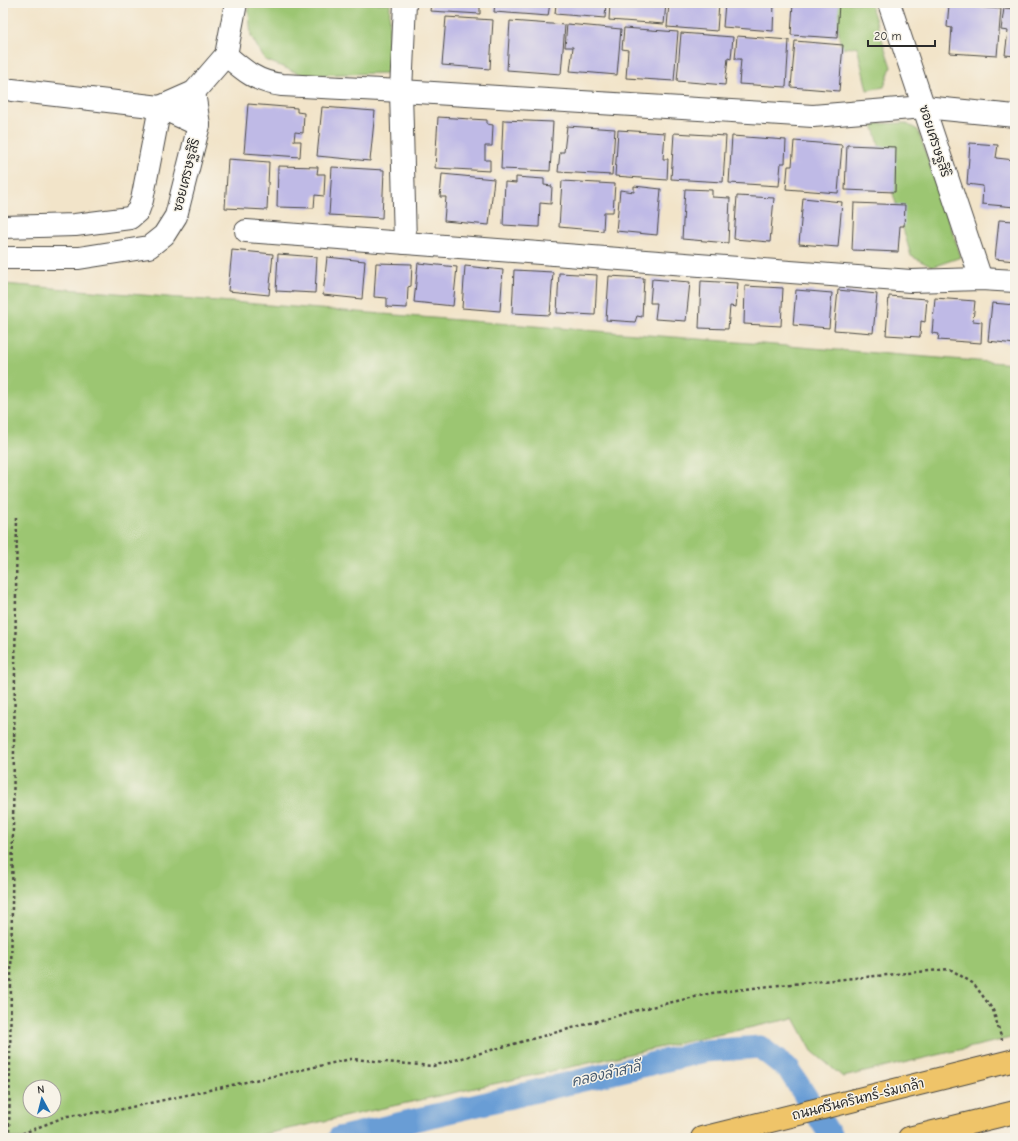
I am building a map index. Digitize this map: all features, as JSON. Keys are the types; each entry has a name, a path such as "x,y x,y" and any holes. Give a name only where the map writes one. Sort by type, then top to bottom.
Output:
{"main road":[{"name":"ถนนศรีนครินทร์-ร่มเกล้า","path":"712,1136 1012,1061"},
{"path":"909,1138 1015,1112"}],"street":[{"path":"160,107 194,92 226,55 236,3"},
{"path":"405,3 401,91 406,243"},
{"name":"ซอยเศรษฐสิริ","path":"889,3 981,279"},
{"path":"226,55 245,72 268,84 813,116 924,107 1015,116"},
{"path":"12,90 160,107 199,124"},
{"name":"ซอยเศรษฐสิริ","path":"149,247 164,235 176,216 199,124 194,92"},
{"path":"3,227 75,225 130,218 138,211 142,200 160,107"},
{"path":"3,258 79,258 149,247 130,218"},
{"path":"246,231 911,282 981,279 1015,282"}],"path":[{"path":"17,516 10,1138 67,1116 118,1110 351,1059 433,1066 638,1010 712,993 950,969 974,984 993,1010 1012,1061"}],"green space":[{"path":"248,3 390,3 388,73 303,75 265,60 251,36"},
{"path":"835,3 870,3 891,67 884,87 867,90 857,46 841,49"},
{"path":"905,123 918,130 961,257 932,267 911,256 873,124"},
{"path":"3,284 1015,364 1015,1037 843,1077 812,1051 794,1018 247,1138 3,1138"}],"building":[{"path":"431,3 480,3 480,14 430,11"},
{"path":"495,3 550,3 548,16 494,12"},
{"path":"556,3 606,3 605,18 555,14"},
{"path":"610,3 666,4 664,24 609,20"},
{"path":"669,3 719,3 717,31 667,27"},
{"path":"725,3 774,3 773,31 723,27"},
{"path":"793,3 839,3 837,38 791,35"},
{"path":"949,5 1001,9 997,56 950,53 952,28 947,27"},
{"path":"1004,8 1015,9 1015,56 1005,55 1008,31 1001,30"},
{"path":"446,17 493,20 490,69 442,65"},
{"path":"510,21 565,25 561,74 507,70"},
{"path":"567,24 621,29 617,75 570,71 573,47 565,47"},
{"path":"624,28 678,32 674,81 626,78 628,50 622,49"},
{"path":"681,33 733,37 731,59 728,58 725,85 677,81"},
{"path":"737,36 789,40 786,87 739,84 741,59 735,59"},
{"path":"795,41 843,45 839,91 791,87"},
{"path":"248,104 297,108 297,112 304,113 303,133 295,132 294,141 301,141 300,157 244,153"},
{"path":"322,107 375,111 370,161 317,156"},
{"path":"438,117 487,120 487,124 493,125 492,146 485,146 485,160 490,160 490,171 435,168"},
{"path":"503,120 553,122 550,171 501,169"},
{"path":"567,126 615,129 612,175 558,172 560,152 564,152"},
{"path":"618,130 665,133 663,159 668,159 667,180 615,176"},
{"path":"674,133 726,136 723,182 671,179"},
{"path":"732,136 786,140 785,163 781,163 779,186 729,183"},
{"path":"794,141 842,145 838,193 786,189 788,166 792,166"},
{"path":"970,143 998,145 996,158 1015,160 1015,207 982,204 983,186 967,184"},
{"path":"847,145 896,147 895,192 845,190"},
{"path":"228,159 269,162 267,210 225,208"},
{"path":"278,166 318,167 317,174 325,174 324,196 315,195 314,208 277,207"},
{"path":"332,167 384,170 382,218 329,215"},
{"path":"442,174 494,179 489,225 444,221 446,197 440,197"},
{"path":"516,177 544,179 544,185 552,186 551,204 540,203 539,227 503,225 505,182 516,183"},
{"path":"562,181 615,184 613,212 604,212 603,231 559,227"},
{"path":"634,186 661,189 657,235 616,231 620,190 634,192"},
{"path":"685,189 712,190 712,197 730,198 728,243 682,239"},
{"path":"737,196 774,198 770,242 734,239"},
{"path":"803,198 842,202 838,247 799,244"},
{"path":"854,203 905,205 904,226 900,226 898,252 852,250"},
{"path":"999,220 1015,221 1015,261 995,259"},
{"path":"232,250 273,254 269,295 228,291"},
{"path":"278,254 317,257 315,293 276,291"},
{"path":"327,257 365,261 362,299 323,295"},
{"path":"376,263 412,264 411,286 408,287 407,308 387,307 387,298 374,297"},
{"path":"418,263 457,267 453,306 414,302"},
{"path":"465,266 503,270 500,311 462,308"},
{"path":"514,270 553,272 550,315 512,313"},
{"path":"559,273 597,275 595,315 557,313"},
{"path":"609,276 644,278 642,317 637,316 635,322 606,320"},
{"path":"652,279 690,282 686,321 655,319 657,303 650,303"},
{"path":"701,281 738,283 736,307 730,306 728,329 699,328"},
{"path":"745,286 783,288 781,326 744,324"},
{"path":"796,290 832,293 829,328 793,325"},
{"path":"838,290 877,294 873,333 834,330"},
{"path":"889,296 927,299 925,322 921,321 920,337 886,335"},
{"path":"935,298 975,301 973,321 982,322 981,343 938,340 939,334 932,333"},
{"path":"992,303 1015,305 1015,344 988,341"}],"waterway":[{"name":"คลองลำสาลี","path":"339,1138 705,1051 760,1047 789,1070 832,1138"}]}
